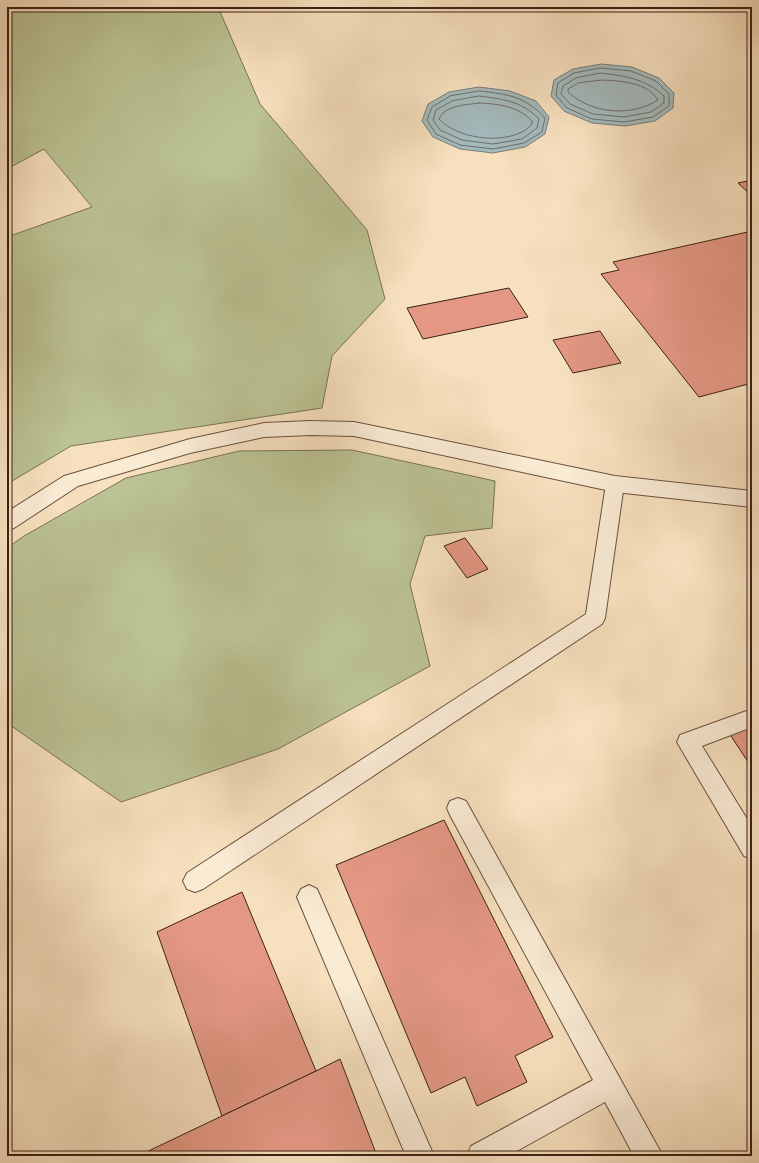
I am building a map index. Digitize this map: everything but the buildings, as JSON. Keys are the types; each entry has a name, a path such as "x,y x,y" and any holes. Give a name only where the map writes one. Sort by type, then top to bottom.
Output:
{"street":[{"path":"7,522 72,481 190,446 264,430 310,428 354,429 615,484 752,499"}],"lane":[{"path":"195,881 595,618 615,484"},
{"path":"752,718 688,742 752,848"},
{"path":"458,808 649,1156"},
{"path":"310,897 420,1156"},
{"path":"481,1156 610,1085"}],"green space":[{"path":"7,7 218,7 260,104 367,230 385,299 332,356 322,408 71,446 7,484 7,237 92,207 44,149 7,169"},
{"path":"352,450 495,481 492,528 425,536 410,584 430,666 278,749 121,802 7,723 7,548 24,536 126,478 239,451"}],"water":[{"path":"601,64 632,67 659,78 674,93 673,108 655,121 625,126 592,123 564,111 551,96 554,80 573,69"},
{"path":"479,87 510,91 536,101 549,117 545,134 525,147 493,153 460,149 433,137 422,121 428,104 449,92"}]}
